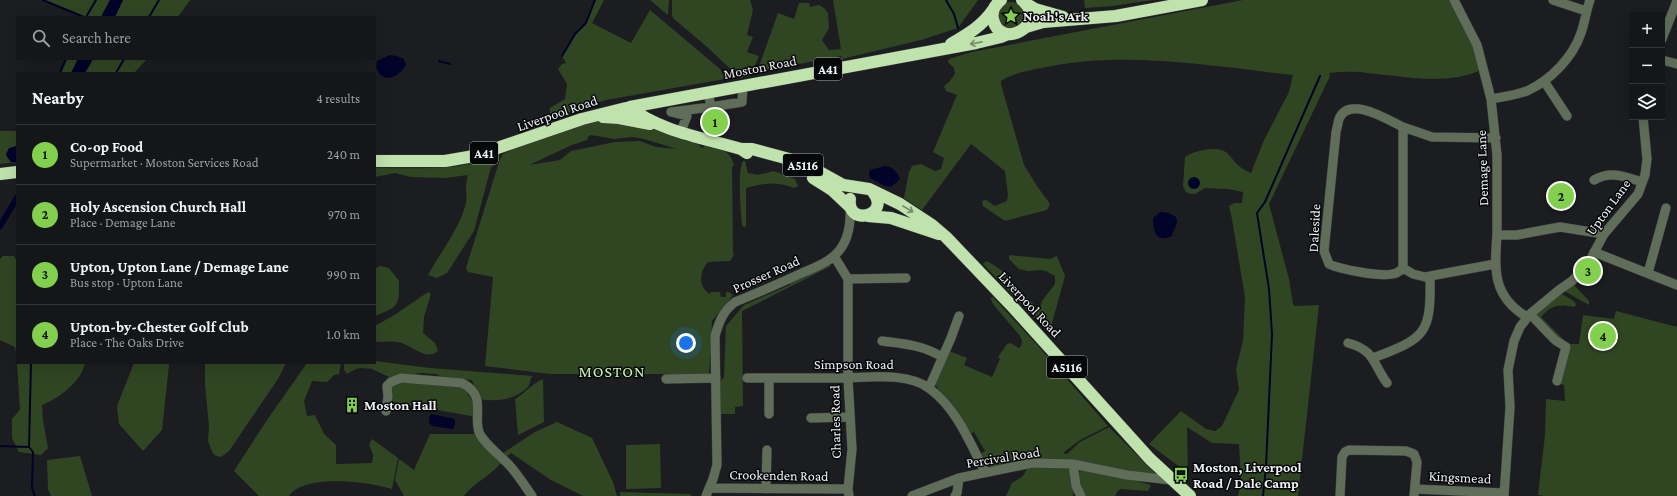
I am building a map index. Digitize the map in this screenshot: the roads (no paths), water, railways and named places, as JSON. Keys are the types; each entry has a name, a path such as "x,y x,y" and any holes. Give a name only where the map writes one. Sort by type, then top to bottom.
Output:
{"highway":[{"path":"1026,27 1043,22 1116,16 1202,0"},
{"path":"1024,1 1035,9 1073,20"},
{"path":"1024,1 1029,9 1030,15 1029,22 1026,27"},
{"path":"997,4 992,18 996,26 1003,33 1008,34"},
{"name":"Moston Road","path":"943,49 973,32 987,18 997,4"},
{"name":"Moston Road","path":"630,106 1001,38 1008,34 1018,33 1026,27"},
{"name":"Liverpool Road","path":"376,161 445,161 474,156 588,118 630,106 644,117 741,149 751,155 782,165 811,177 832,190 850,207"},
{"path":"588,118 619,118 680,128"},
{"name":"Liverpool Road","path":"741,149 752,149 789,159 816,170 843,185 867,190 912,211 932,225 946,237 1053,350 1150,459 1190,496"},
{"path":"0,174 16,172"},
{"path":"850,207 853,193 867,190 876,196 877,205 868,216"},
{"name":"A5116","path":"850,207 855,214 868,216"},
{"name":"Liverpool Road","path":"868,216 891,218 946,237"}],"street":[{"name":"Demage Lane","path":"1454,0 1477,45 1491,99 1496,138 1497,235 1495,264 1501,291 1508,302 1518,312 1528,316 1555,340 1566,347 1557,381"},
{"path":"1553,0 1586,11"},
{"path":"1491,99 1527,91 1544,81 1558,69 1572,52 1581,33 1590,0"},
{"path":"1665,31 1677,1"},
{"path":"1665,61 1677,64"},
{"path":"1544,81 1567,116"},
{"path":"680,128 687,116 671,112 742,102 743,85"},
{"path":"708,92 711,107"},
{"path":"680,128 693,109 690,95"},
{"name":"Daleside","path":"1403,268 1399,272 1386,275 1339,268 1329,264 1324,251 1336,132 1339,118 1346,111 1358,109 1371,112 1403,127 1432,137 1496,138"},
{"name":"Upton Lane","path":"1504,495 1510,407 1508,364 1514,341 1528,316 1572,281 1587,266 1604,234 1638,194 1647,159 1643,120"},
{"path":"1403,127 1403,268 1413,274 1425,277 1495,264"},
{"path":"1594,180 1608,174 1615,174 1642,182"},
{"name":"Prosser Road","path":"849,232 850,207"},
{"path":"1648,273 1666,208"},
{"name":"Prosser Road","path":"708,492 717,465 716,336 718,325 728,308 735,302 820,265 834,256 843,244 849,232 868,216"},
{"path":"1497,235 1517,235 1560,227 1604,234"},
{"path":"1594,252 1677,285"},
{"path":"834,256 848,278 906,278"},
{"path":"1373,358 1410,343 1423,331 1429,318 1431,307 1430,276"},
{"name":"Charles Road","path":"848,278 848,378 852,449 849,493"},
{"path":"929,388 952,338 959,316"},
{"path":"882,341 930,349 942,357"},
{"path":"1348,343 1362,348 1373,358 1387,382"},
{"name":"Simpson Road","path":"747,378 848,378 884,376 908,380 929,388 945,403 957,419 985,472"},
{"path":"386,411 388,396 387,386 390,382 401,378 462,382 468,386 477,399 479,431 482,438 511,466 532,496"},
{"path":"666,379 716,378"},
{"path":"769,378 769,414"},
{"path":"811,418 850,417"},
{"path":"766,489 767,450"},
{"name":"Kingsmead","path":"1340,496 1342,457 1344,452 1349,450 1406,451 1414,454 1416,462 1415,492 1504,495"},
{"name":"Percival Road","path":"912,496 959,478 1032,463 1073,464 1127,475 1171,480"},
{"path":"1073,464 1076,486 1081,496"},
{"path":"956,495 959,478"},
{"name":"Crookenden Road","path":"708,492 766,489 849,493"}],"water":[{"path":"110,0 123,0 115,16 102,16"},
{"path":"390,55 404,59 406,65 396,76 389,78 380,74 376,67 377,61"},
{"path":"78,60 92,60 86,72 72,72"},
{"path":"16,146 16,162 11,162 7,157 6,154 9,148"},
{"path":"885,166 894,170 900,179 891,187 885,186 870,178 870,170"},
{"path":"1192,177 1196,177 1200,183 1196,189 1192,189 1188,185 1188,181"},
{"path":"1160,212 1171,214 1177,219 1172,236 1167,238 1159,237 1155,232 1153,218"},
{"path":"431,414 455,419 453,429 432,426 429,423"}],"waterway":[{"path":"43,0 82,16"},
{"path":"87,16 96,0"},
{"path":"150,16 159,0"},
{"path":"562,56 575,34 586,23 595,0"},
{"path":"946,0 954,14 958,28"},
{"path":"60,72 66,60"},
{"path":"117,72 123,60"},
{"path":"439,61 450,64"},
{"path":"1263,496 1266,467 1272,334 1269,289 1257,213 1265,202 1320,76"},
{"path":"0,226 16,200"},
{"path":"31,364 29,447 33,452 32,488 35,496"},
{"path":"0,446 29,447"}],"place":[{"name":"Noah's Ark","path":"1011,16"},
{"name":"Co-op Food","path":"715,122"},
{"name":"Holy Ascension Church Hall","path":"1561,196"},
{"name":"Upton, Upton Lane / Demage Lane","path":"1588,271"},
{"name":"Upton-by-Chester Golf Club","path":"1603,336"},
{"name":"Moston Hall","path":"352,405"},
{"name":"Moston, Liverpool Road / Dale Camp","path":"1181,475"}],"district":[{"name":"MOSTON","path":"612,371"}]}
